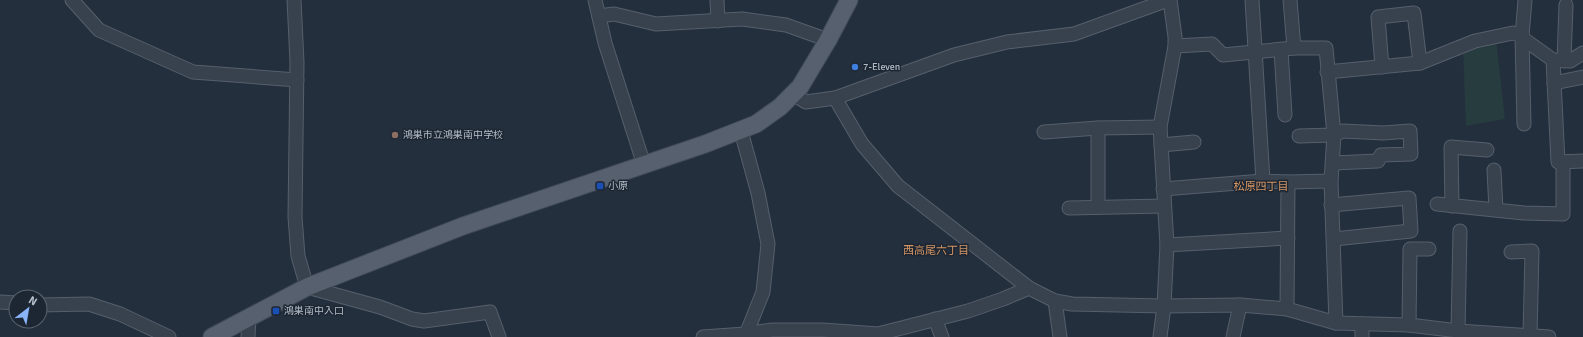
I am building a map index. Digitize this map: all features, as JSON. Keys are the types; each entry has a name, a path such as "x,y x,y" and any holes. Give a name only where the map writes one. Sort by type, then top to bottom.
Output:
{"main road":[{"path":"212,337 307,287 463,226 644,165 741,131 756,124 780,107 800,87 828,40 849,0"}],"street":[{"path":"72,0 99,30 193,72 297,80"},
{"path":"294,0 297,80 295,218 298,256 307,287 424,321 490,312 499,337"},
{"path":"595,0 644,165"},
{"path":"717,0 718,21"},
{"path":"792,94 806,102 835,98 954,55 1008,42 1074,34 1169,0 1175,46 1160,127 1167,245 1164,306 1160,337"},
{"path":"1252,0 1263,181"},
{"path":"1285,115 1290,0"},
{"path":"1524,124 1522,36 1525,0"},
{"path":"1566,5 1559,61 1554,83 1558,162 1583,161"},
{"path":"1382,67 1378,17 1414,13 1420,62"},
{"path":"599,16 614,14 656,24 742,19 786,25 828,40"},
{"path":"1327,72 1420,62 1475,42 1513,34 1522,36 1559,61 1570,61 1583,54"},
{"path":"1175,46 1212,44 1223,55 1288,49 1326,48 1327,72 1334,135 1331,181 1336,323"},
{"path":"1554,83 1583,77"},
{"path":"835,98 862,144 898,186 1029,288 1055,302 1072,304 1164,306 1240,305 1288,309 1362,331 1415,329 1549,337"},
{"path":"1044,132 1098,128 1160,127"},
{"path":"1098,128 1098,207"},
{"path":"741,131 758,193 768,244 763,292 745,336"},
{"path":"1299,136 1334,135 1343,131 1383,133 1410,131 1411,154 1381,155 1378,161 1333,163"},
{"path":"1161,145 1194,142"},
{"path":"1452,206 1452,147 1487,150"},
{"path":"1437,204 1496,210 1563,214 1563,162"},
{"path":"1494,170 1496,210"},
{"path":"1163,189 1263,181 1331,181"},
{"path":"1288,182 1288,309"},
{"path":"1332,205 1409,198 1411,231 1334,239"},
{"path":"1069,208 1164,206"},
{"path":"1460,231 1466,333"},
{"path":"1167,245 1288,238"},
{"path":"1415,329 1410,249 1429,249"},
{"path":"1511,252 1532,251 1530,336"},
{"path":"703,337 745,336 772,330 823,330 878,334 982,306 1029,288"},
{"path":"1055,302 1060,337"},
{"path":"48,304 89,304 120,314 169,337"},
{"path":"1233,337 1240,305"},
{"path":"248,318 248,337"},
{"path":"935,319 942,337"}],"green space":[{"path":"1496,38 1505,119 1466,126 1463,47"}],"place":[{"name":"7-Eleven","path":"855,67"},
{"name":"鴻巣市立鴻巣南中学校","path":"395,135"},
{"name":"小原","path":"600,186"},
{"name":"鴻巣南中入口","path":"276,311"}],"district":[{"name":"松原四丁目","path":"1261,186"},
{"name":"西高尾六丁目","path":"936,250"}]}
